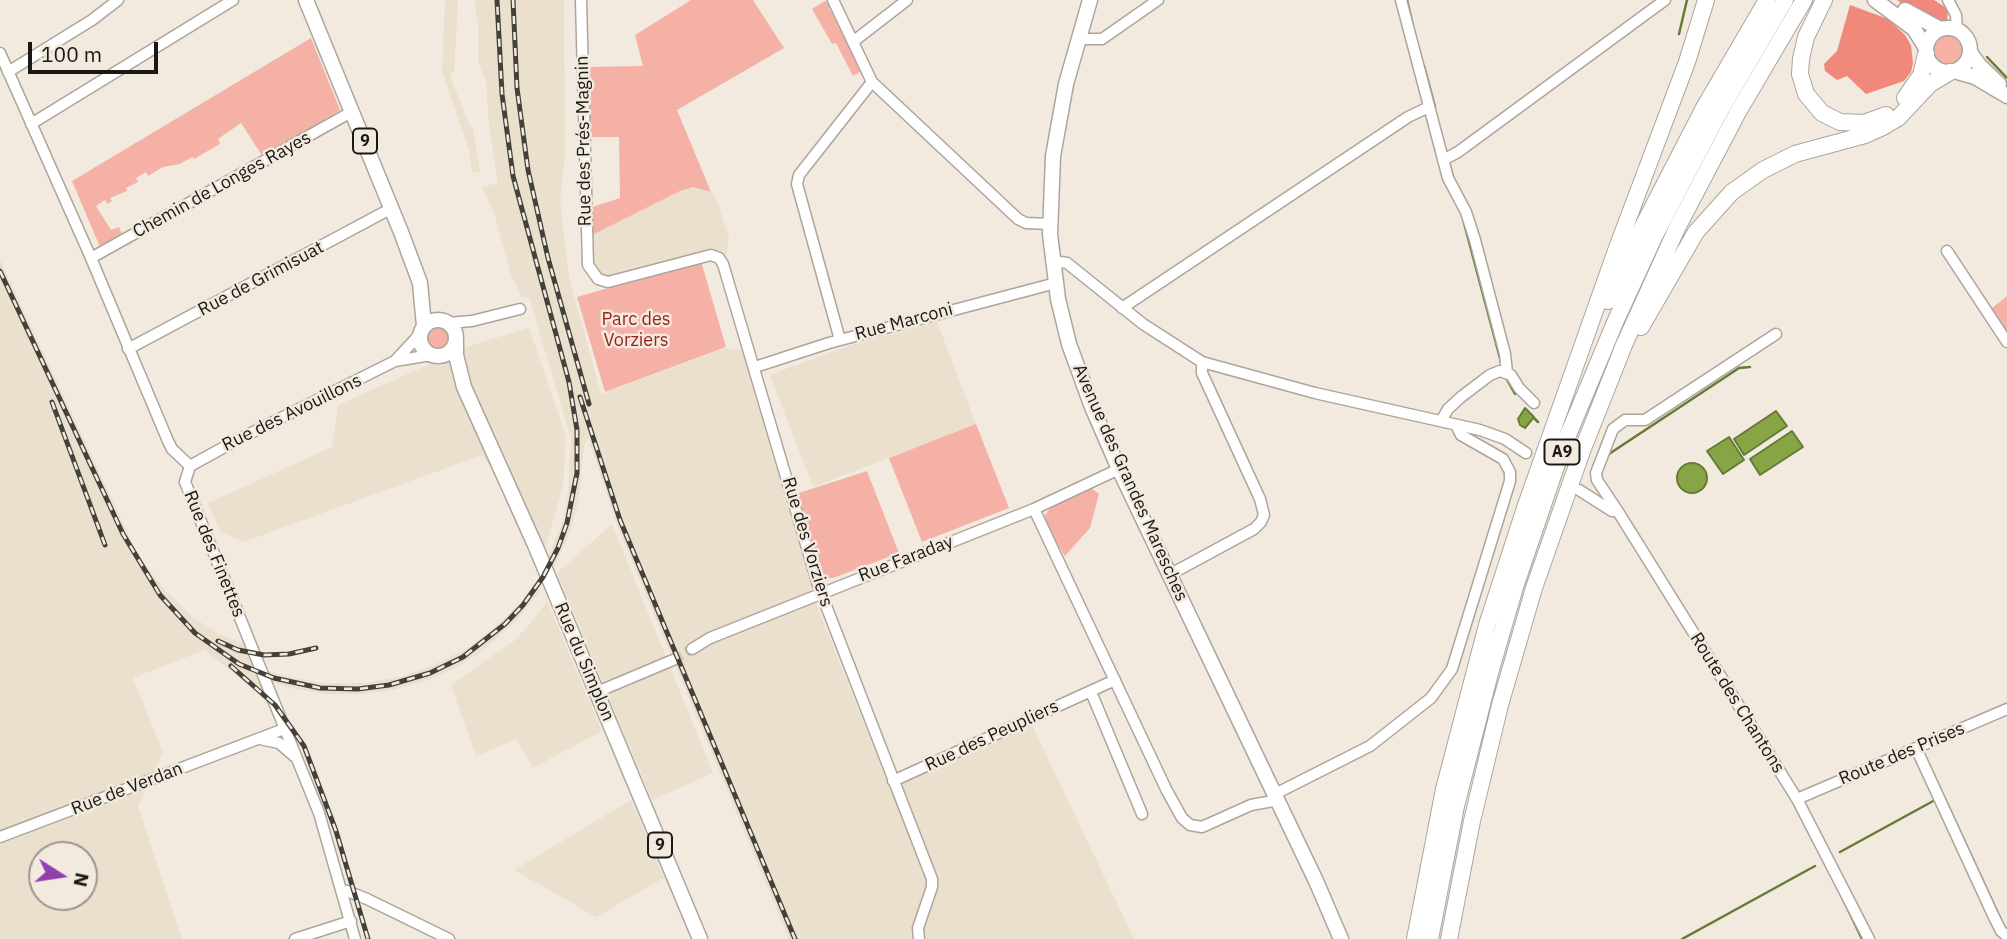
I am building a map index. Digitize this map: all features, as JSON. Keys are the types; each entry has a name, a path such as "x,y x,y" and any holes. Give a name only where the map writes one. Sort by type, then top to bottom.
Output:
{"highway":[{"path":"1525,508 1617,248 1679,85 1706,0"},
{"name":"A9","path":"1415,939 1433,839 1462,717 1487,625 1525,508 1592,341 1641,230 1705,106 1767,0"},
{"name":"A9","path":"1430,939 1456,806 1489,673 1526,553 1562,452 1611,331 1660,225 1726,99 1785,0"},
{"path":"1449,939 1469,834 1500,705 1534,588 1582,451 1624,345 1671,241 1738,112 1804,0"},
{"path":"1824,0 1806,37 1800,69 1806,94 1826,116 1854,124 1885,116 1905,98 1918,80 1926,51"},
{"path":"1582,451 1623,362 1669,277 1696,232 1723,200 1753,176 1784,158 1883,127 1898,118 1927,86 1952,71"}],"main road":[{"name":"9","path":"306,0 353,111 420,283 455,331 456,341"},
{"name":"Avenue des Grandes Maresches","path":"1090,0 1056,131 1050,224 1063,321 1077,369 1119,469 1341,939"},
{"path":"1875,0 1914,29 1935,67 1975,77 2007,94"},
{"path":"1890,0 1916,18 1940,29 1957,30 1968,40 1970,52 1979,65 2007,94"},
{"path":"1926,51 1931,37 1940,29"},
{"path":"1952,71 1965,64 1970,52"},
{"name":"9","path":"420,283 422,347 434,356"},
{"path":"422,330 434,320 447,322"},
{"path":"434,356 448,354 456,341"},
{"name":"Rue du Simplon","path":"456,341 456,355 464,387 535,545 700,939"},
{"name":"Rue du Simplon","path":"434,356 450,368 464,387"}],"street":[{"path":"8,72 92,20 118,0"},
{"path":"31,124 233,0"},
{"name":"Rue des Prés-Magnin","path":"582,0 588,265 598,279"},
{"path":"832,0 873,82 1018,219 1026,223 1050,224"},
{"path":"854,41 907,0"},
{"path":"1078,39 1102,39 1158,0"},
{"path":"1401,0 1448,178 1466,212 1475,240 1506,354 1507,372"},
{"path":"1443,160 1458,152 1665,0"},
{"path":"1948,0 1956,15 1957,30"},
{"name":"Rue des Finettes","path":"0,53 168,441 172,449 190,466 185,482 319,813 355,939"},
{"path":"839,340 797,184 799,175 873,82"},
{"path":"1122,308 1408,117 1429,107"},
{"name":"Chemin de Longes Rayes","path":"91,258 353,111"},
{"name":"Rue de Grimisuat","path":"128,349 392,208"},
{"path":"1947,251 2007,342"},
{"name":"Rue des Vorziers","path":"598,279 608,282 704,257 716,257 723,264 821,593 933,883 918,928 919,939"},
{"path":"1053,261 1067,263 1122,308 1202,362 1315,393 1492,434 1526,453"},
{"name":"Rue Marconi","path":"755,367 839,340 1056,283"},
{"path":"447,322 472,321 520,309"},
{"path":"456,341 472,321"},
{"name":"Rue des Avouillons","path":"396,361 422,330"},
{"name":"Route des Chantons","path":"1776,334 1645,420 1625,420 1613,429 1596,474 1597,480 1797,799 1869,939"},
{"name":"Rue des Avouillons","path":"190,466 396,361 434,356"},
{"path":"1170,575 1254,529 1264,515 1260,499 1202,373 1202,362"},
{"path":"1441,421 1451,405 1497,372 1511,375 1534,403"},
{"path":"1034,509 1179,814 1194,826 1206,826 1251,805 1276,797 1370,746 1431,698 1452,669 1510,481 1510,472 1503,459 1461,435 1456,425"},
{"name":"Rue Faraday","path":"692,649 710,638 1034,509 1119,469"},
{"path":"1579,490 1612,511 1617,510"},
{"path":"597,692 673,660"},
{"name":"Rue des Peupliers","path":"893,781 1115,680"},
{"path":"1091,691 1142,814"},
{"name":"Route des Prises","path":"1797,799 2007,709"},
{"name":"Rue de Verdan","path":"0,837 285,729"},
{"path":"253,740 269,739 279,743 297,759"},
{"path":"1916,748 2004,935"},
{"path":"342,892 356,895 449,939"},
{"path":"295,939 351,921"}],"shaded area":[{"path":"445,0 458,0 454,72 450,76 473,128 480,172 472,173 469,150 442,71"},
{"path":"474,0 564,0 565,157 560,200 569,277 601,394 726,348 742,350 817,606 889,787 1031,723 1134,939 789,939 619,530 588,438 584,445 579,497 571,530 554,567 549,556 564,518 571,438 529,297 522,297 511,275 495,216 482,187 498,183 489,126 486,82 478,61 478,23"},
{"path":"1897,0 1934,0 1948,9 1947,22 1945,24 1919,16"},
{"path":"1850,5 1888,19 1905,35 1911,45 1913,63 1911,72 1904,81 1866,94 1847,76 1837,80 1825,71 1824,64 1837,51"},
{"path":"693,187 711,192 716,198 729,238 726,258 717,250 706,251 607,279 601,277 592,265 590,236"},
{"path":"0,260 138,555 165,590 194,618 217,633 244,644 253,666 322,683 365,683 401,677 466,649 495,627 521,602 536,582 540,591 516,621 480,653 428,680 393,690 328,694 294,689 259,678 265,698 204,650 133,678 163,752 138,806 182,939 0,939"},
{"path":"937,322 976,424 813,487 770,375 845,347"},
{"path":"529,328 566,436 563,486 546,546 482,455 243,542 220,531 208,503 332,447 338,405 475,344"},
{"path":"1525,408 1534,417 1525,428 1520,425 1518,419"},
{"path":"1776,411 1787,426 1744,455 1734,439"},
{"path":"1792,431 1803,447 1760,475 1750,459"},
{"path":"1729,437 1744,460 1723,474 1707,451"},
{"path":"1692,463 1703,467 1707,478 1703,489 1692,493 1681,489 1677,478 1681,467"},
{"path":"612,524 713,773 652,800 557,573"},
{"path":"547,601 602,731 533,768 516,739 476,756 451,685 514,641"},
{"path":"631,800 664,878 596,917 514,870"}],"green space":[{"path":"691,0 753,0 784,48 677,110 711,192 693,187 680,191 590,236 589,208 620,198 619,137 586,137 585,67 643,66 635,35"},
{"path":"825,1 863,70 853,76 836,43 832,44 812,9"},
{"path":"1948,33 1960,38 1965,50 1960,62 1948,67 1936,62 1931,50 1936,38"},
{"path":"311,38 340,110 269,154 261,154 241,123 218,139 220,144 194,159 192,157 180,164 163,167 148,176 146,172 136,178 138,182 126,188 127,191 110,198 112,201 107,204 105,200 96,206 111,230 119,227 123,236 100,247 72,181"},
{"name":"Parc des Vorziers","path":"701,261 726,347 605,392 577,297"},
{"path":"2007,296 2007,334 1991,309"},
{"path":"439,328 447,331 450,339 447,347 439,350 431,347 428,339 431,331"},
{"path":"976,424 1009,508 922,542 889,458"},
{"path":"867,471 899,553 833,578 826,578 820,573 796,494"},
{"path":"1091,488 1099,494 1090,528 1065,556 1043,523 1045,515 1051,507"}],"waterway":[{"path":"1407,0 1413,26"},
{"path":"1679,34 1687,0"},
{"path":"1987,57 2007,78"},
{"path":"1424,66 1435,107"},
{"path":"1450,166 1453,177"},
{"path":"1464,223 1501,362"},
{"path":"1609,454 1739,368 1750,367"},
{"path":"1505,376 1515,394"},
{"path":"1534,418 1538,422"},
{"path":"1945,799 2001,920"},
{"path":"1840,852 1935,800"},
{"path":"1682,939 1815,866"},
{"path":"1843,899 1862,939"}],"tunnel":[{"path":"673,660 692,649"}],"railway":[{"path":"0,271 123,534 160,595 195,633 239,664 274,678 320,688 358,689 389,685 430,673 463,657 505,624 543,577 567,523 577,473 577,430 569,382 513,176 502,94 497,0"},
{"path":"513,0 517,88 528,170 548,258 589,404"},
{"path":"580,397 620,520 795,939"},
{"path":"52,402 105,545"},
{"path":"218,641 238,650 264,655 289,654 316,648"},
{"path":"231,666 275,705 304,746 336,831 368,939"}]}
